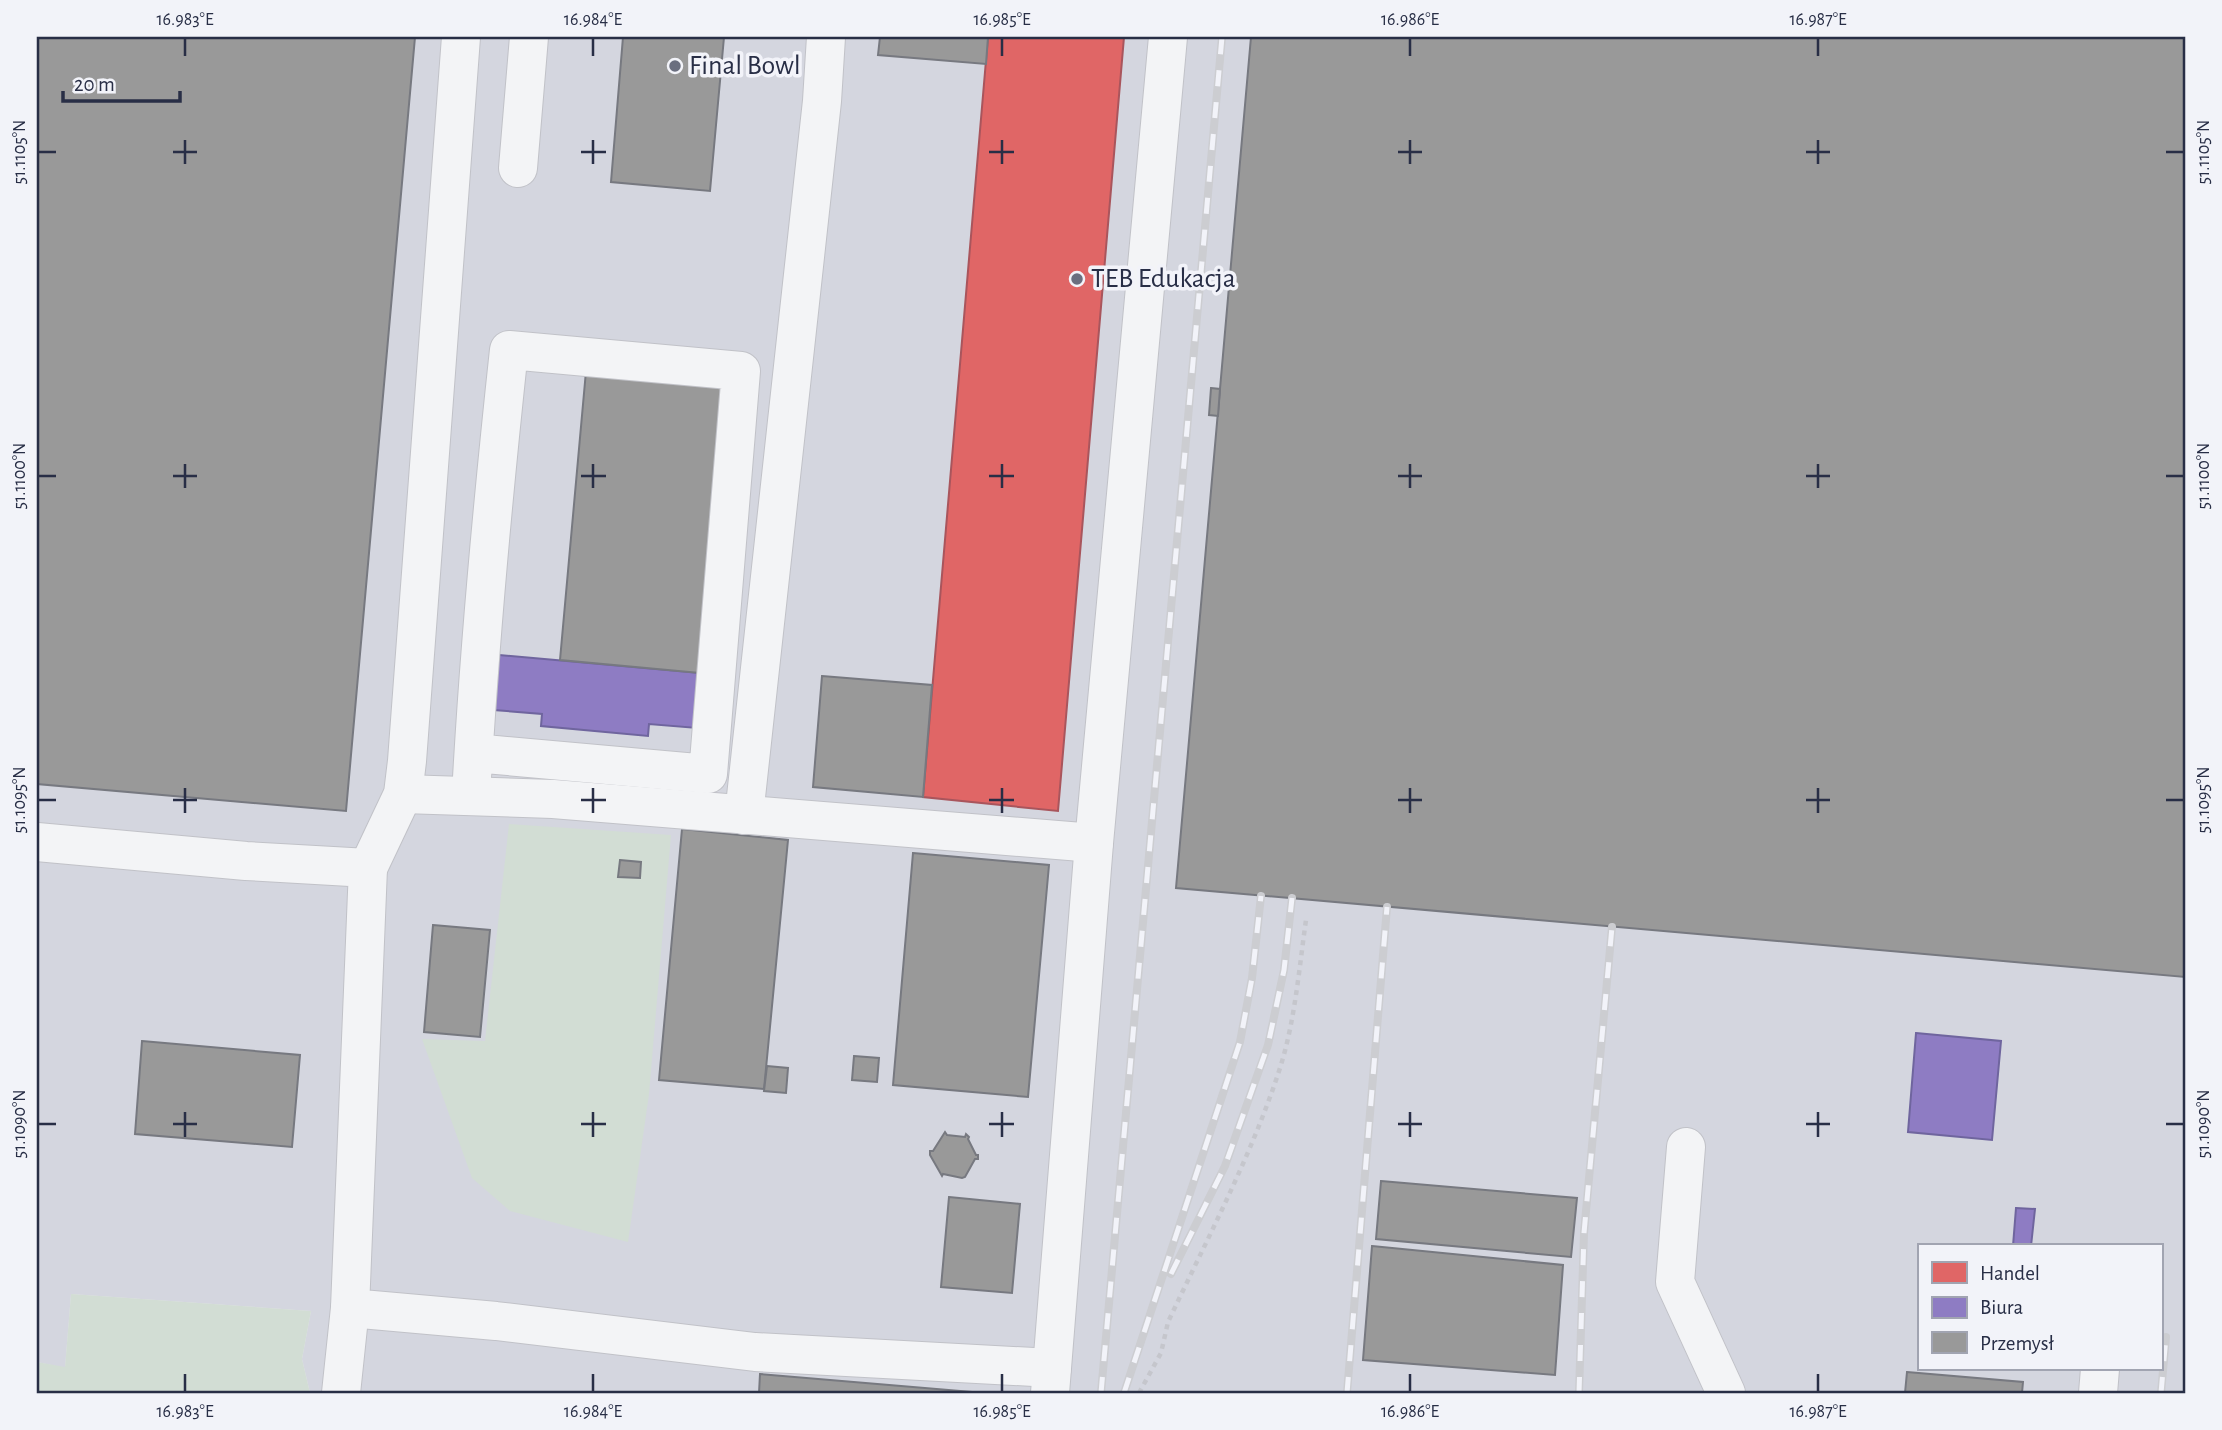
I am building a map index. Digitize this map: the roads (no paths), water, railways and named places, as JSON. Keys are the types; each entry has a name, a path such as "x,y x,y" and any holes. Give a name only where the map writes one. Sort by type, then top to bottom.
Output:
{"lane":[{"path":"341,1393 350,1308 368,868 403,794 460,37"},
{"path":"517,168 529,37"},
{"path":"744,814 822,101 826,37"},
{"path":"350,1308 496,1321 755,1352 1051,1381 1094,843 1168,37"},
{"path":"471,796 474,753 500,432 509,350 741,371 708,774 474,753"},
{"path":"403,794 553,799 1094,843"},
{"path":"37,842 368,868"},
{"path":"1686,1147 1675,1282 1726,1393"},
{"path":"2098,1393 2100,1370"}],"railway":[{"path":"1101,1393 1222,37"},
{"path":"1124,1393 1240,1042 1252,978 1261,896"},
{"path":"1171,1274 1225,1166 1268,1045 1284,970 1292,898"},
{"path":"1347,1393 1387,907"},
{"path":"1579,1393 1584,1233 1612,927"},
{"path":"2161,1393 2166,1337"}],"place":[{"name":"Final Bowl","path":"675,66"},
{"name":"TEB Edukacja","path":"1077,279"}]}
